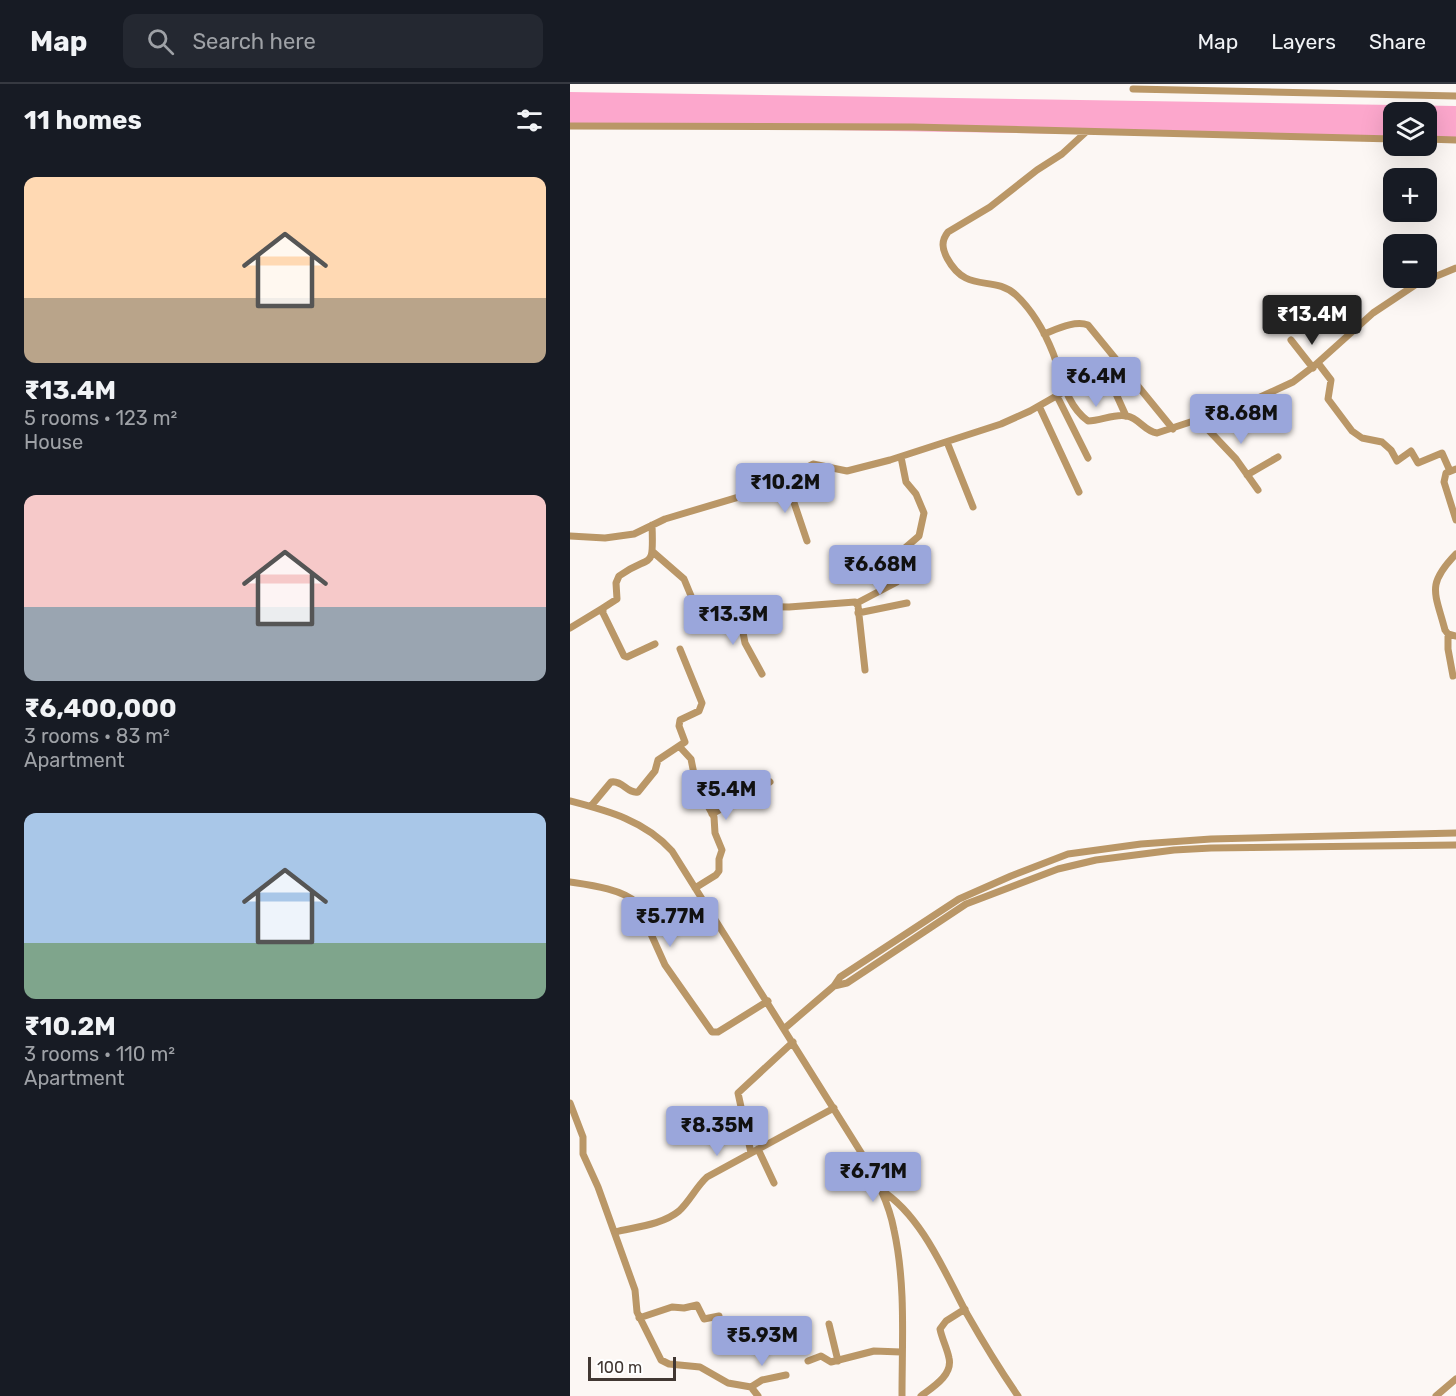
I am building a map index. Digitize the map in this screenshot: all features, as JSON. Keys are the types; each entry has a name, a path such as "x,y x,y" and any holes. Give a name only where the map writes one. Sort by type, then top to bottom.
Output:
{"street":[{"path":"1310,84 1313,92"},
{"path":"1133,89 1456,96"},
{"path":"570,126 914,127 1383,139"},
{"path":"1086,132 1062,154 1037,170 990,207 954,228 944,238 942,245 945,254 962,277 980,284 1003,286 1022,301 1044,334 1065,391 1081,416 1088,422 1126,416 1136,420 1150,432 1157,433 1248,403 1293,382 1316,365 1358,324 1393,299 1415,285 1456,268"},
{"path":"1437,139 1456,140"},
{"path":"1044,334 1082,323 1088,325 1173,429"},
{"path":"1291,339 1332,380 1328,396 1332,405 1356,435 1387,445 1397,461 1411,451 1418,464 1442,453 1453,470 1444,477 1444,483 1456,520"},
{"path":"1121,364 1108,376 1126,416"},
{"path":"570,536 593,539 627,536 697,509 758,492 813,464 847,471 901,457 1001,424 1065,391"},
{"path":"1057,396 1088,458"},
{"path":"1248,403 1267,429"},
{"path":"1039,406 1079,492"},
{"path":"1199,420 1236,459 1258,490"},
{"path":"947,442 973,507"},
{"path":"653,552 684,579 697,606 789,607 857,603 897,582 898,554 919,536 924,513 916,494 906,482 901,457"},
{"path":"1247,475 1278,457"},
{"path":"786,479 807,541"},
{"path":"570,628 617,599 616,583 619,576 650,561 653,552 652,525"},
{"path":"1453,676 1448,634 1435,596 1435,587 1439,573 1456,554"},
{"path":"857,603 865,670"},
{"path":"858,613 907,603"},
{"path":"738,606 745,643 762,674"},
{"path":"603,608 603,613 624,656 627,657 655,644"},
{"path":"1448,634 1456,636"},
{"path":"591,806 611,782 615,781 633,792 638,792 655,771 658,760 680,746 685,739 679,726 680,720 699,711 702,707 680,649"},
{"path":"680,746 691,759 698,789 712,814 715,833 722,850 719,871 695,888"},
{"path":"712,814 770,782"},
{"path":"570,801 633,821 655,833 672,851 862,1154 881,1190 894,1228 902,1278 902,1396"},
{"path":"784,1028 834,986 840,977 959,899 1068,854 1142,844 1211,839 1456,833"},
{"path":"834,986 847,983 966,904 1058,869 1096,860 1174,850 1211,848 1456,845"},
{"path":"570,882 599,887 628,897 637,903 665,965 712,1032 718,1032 768,1001"},
{"path":"774,1183 754,1151 738,1093 793,1042"},
{"path":"570,1103 583,1137 583,1154 615,1232 634,1290 639,1318 664,1362 700,1368 728,1383 754,1392 762,1380 786,1375"},
{"path":"615,1232 671,1216 684,1206 707,1177 834,1108"},
{"path":"881,1190 898,1203 927,1240 996,1364 1018,1396"},
{"path":"639,1318 672,1307 684,1308 694,1305 698,1306 704,1319 719,1316"},
{"path":"921,1396 939,1382 950,1365 941,1335 941,1325 964,1309"},
{"path":"829,1324 838,1361"},
{"path":"808,1361 821,1356 831,1362 874,1351 901,1352"},
{"path":"1436,1396 1456,1379"}],"shaded area":[{"path":"570,92 1383,105 1383,139 570,126"},
{"path":"1437,106 1456,106 1456,140 1437,139"}]}
